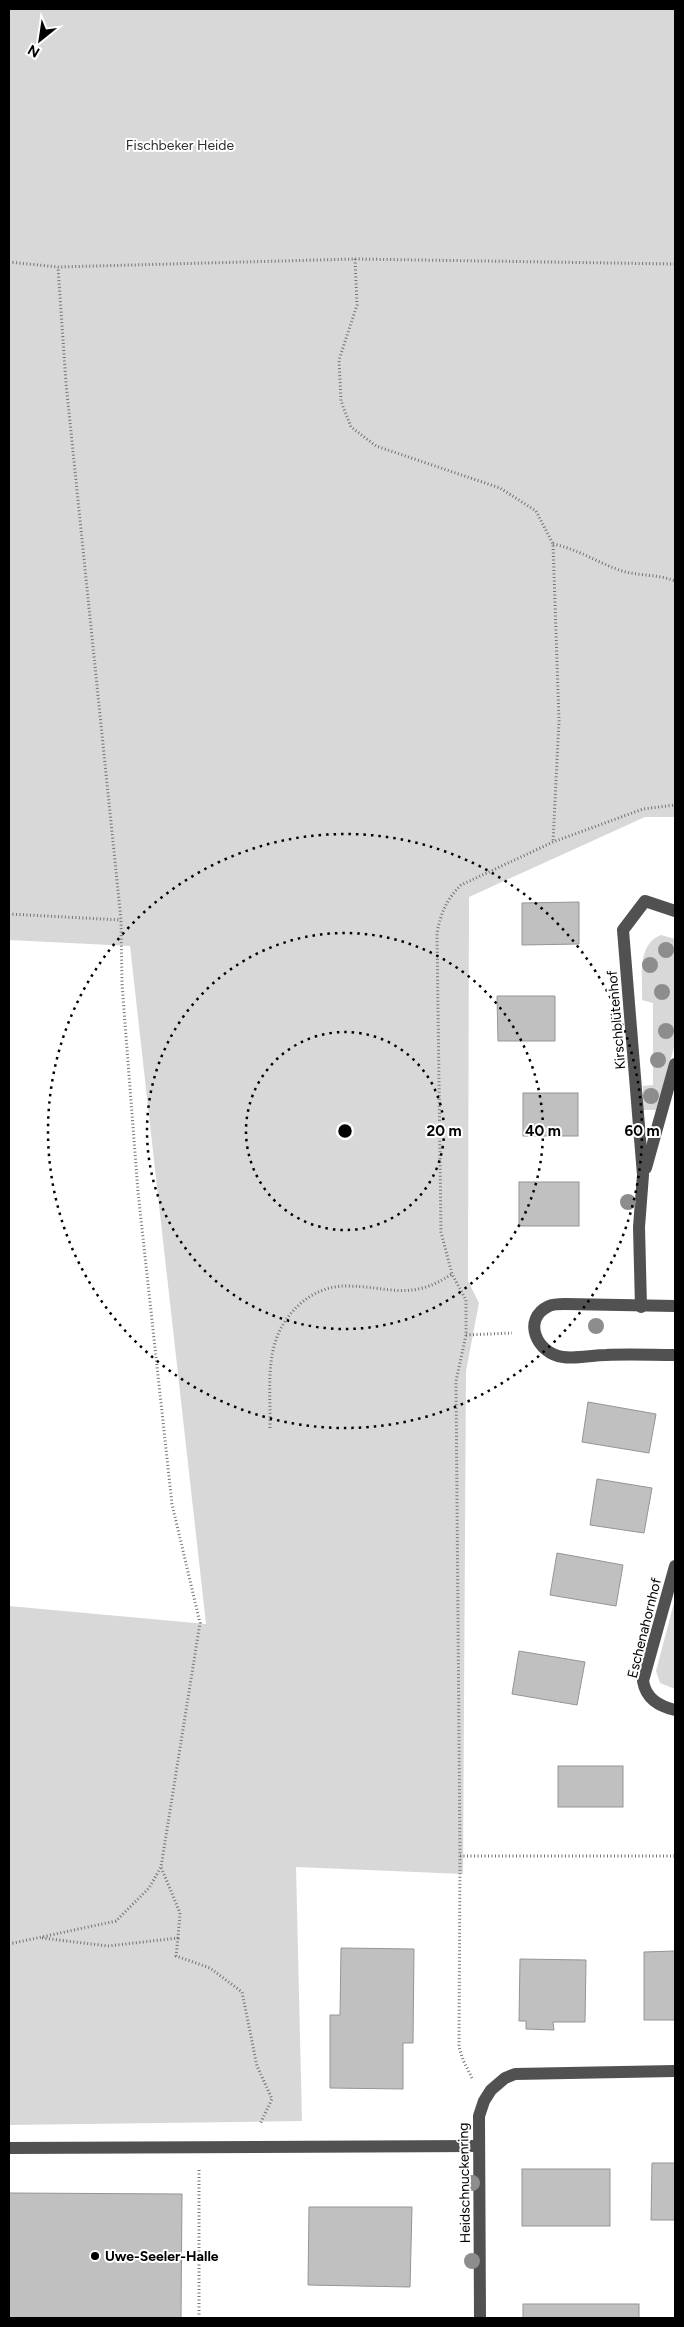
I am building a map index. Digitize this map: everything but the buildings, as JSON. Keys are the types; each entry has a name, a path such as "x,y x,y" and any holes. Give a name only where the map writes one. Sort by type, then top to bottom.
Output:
{"street":[{"name":"Kirschblütenhof","path":"644,1175 623,930 645,901 675,912"},
{"name":"Kirschblütenhof","path":"641,1307 639,1226 644,1175 675,1064"},
{"path":"675,1306 641,1307 565,1304 549,1306 539,1315 534,1327 536,1341 548,1353 564,1357 606,1354 675,1355"},
{"name":"Eschenahornhof","path":"675,1566 643,1681 644,1689 653,1700 663,1707 675,1710"},
{"name":"Heidschnuckenring","path":"480,2318 479,2116 484,2101 496,2084 515,2074 675,2071"},
{"path":"9,2148 479,2146"}],"path":[{"path":"9,262 58,266 355,259 675,264"},
{"path":"355,259 357,305 339,360 341,401 351,426 376,446 500,488 536,511 553,544 559,721 553,842"},
{"path":"9,1944 116,1920 149,1888 161,1866 200,1623 172,1504 138,1192 122,984 121,920 66,383 58,266"},
{"path":"553,544 572,548 623,571 663,577 675,581"},
{"path":"484,2101 463,2060 459,2047 460,1856 456,1381 466,1334 466,1300 452,1274 441,1232 437,933 441,913 450,896 461,885 553,842 643,809 675,805"},
{"path":"9,914 121,920"},
{"path":"270,1428 271,1352 281,1326 288,1315 306,1299 323,1290 344,1286 418,1290 434,1285 452,1274"},
{"path":"466,1334 535,1332"},
{"path":"460,1856 675,1856"},
{"path":"161,1866 180,1913 176,1956 210,1968 242,1992 257,2066 272,2100 262,2118 255,2146"},
{"path":"37,1938 108,1946 178,1938"},
{"path":"199,2146 199,2318"}],"green space":[{"name":"Fischbeker Heide","path":"9,9 675,9 675,817 645,817 469,897 468,1281 479,1303 466,1371 463,1874 296,1867 302,2121 9,2125 9,1606 206,1624 130,946 9,940"},
{"path":"661,935 675,939 675,1044 656,1110 643,1110 643,1086 653,1085 653,1003 642,1000 642,963 648,946"},
{"path":"675,1599 675,1689 660,1683 656,1671"}],"place":[{"name":"Uwe-Seeler-Halle","path":"95,2256"}]}
